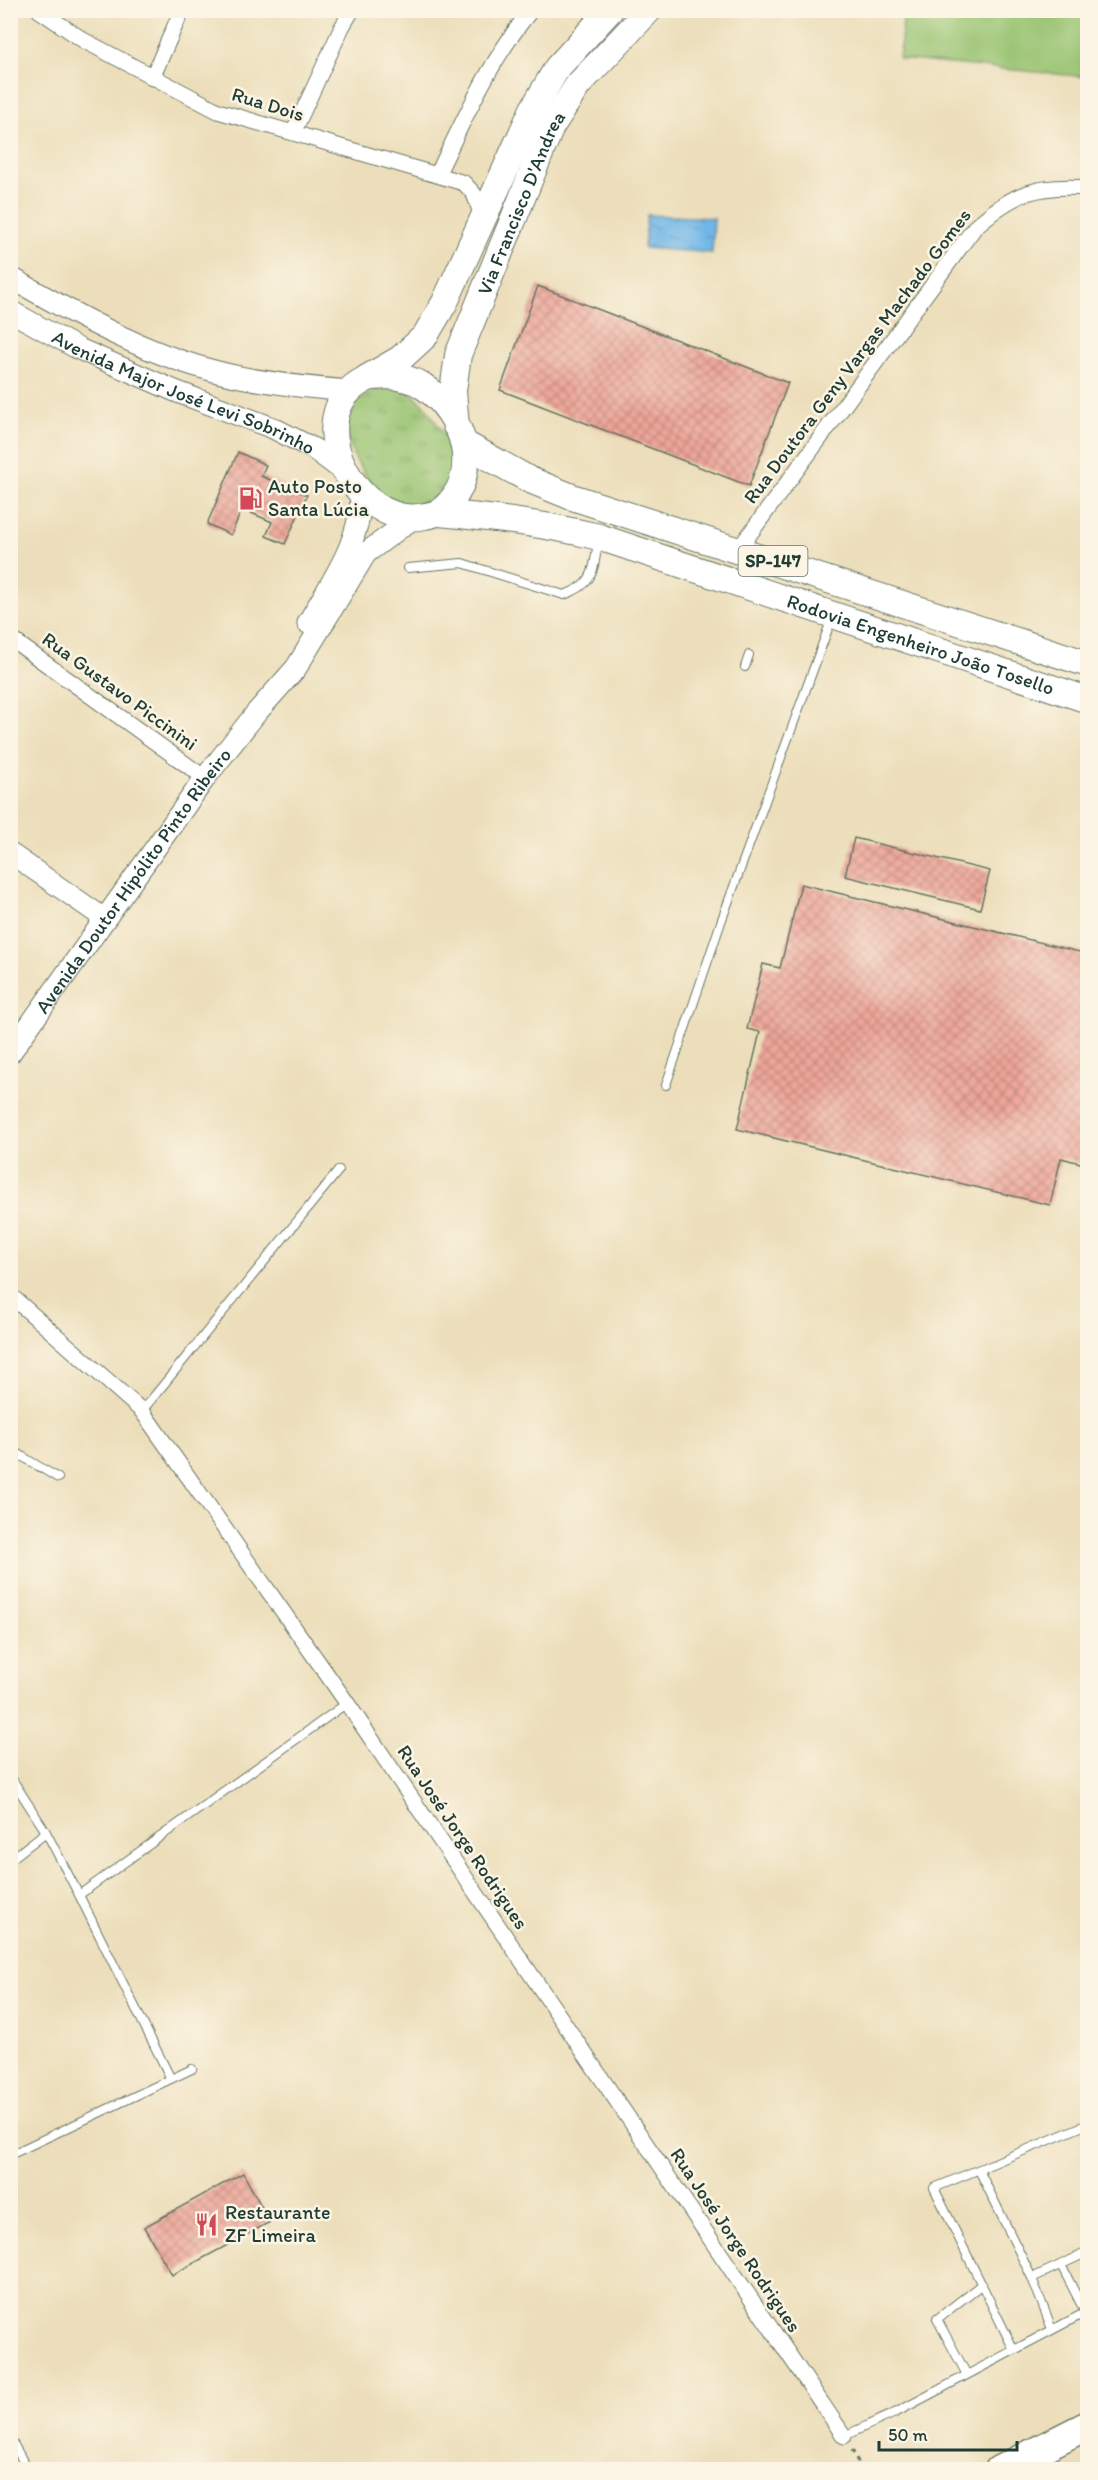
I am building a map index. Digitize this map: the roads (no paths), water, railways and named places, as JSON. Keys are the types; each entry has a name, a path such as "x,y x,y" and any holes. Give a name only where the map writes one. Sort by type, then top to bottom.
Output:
{"highway":[{"name":"Via Francisco D'Andrea","path":"358,385 400,359 425,336 445,302 533,109 557,68 610,10"},
{"name":"Via Francisco D'Andrea","path":"460,435 453,391 458,355 551,128 578,85 649,10"},
{"path":"406,378 423,386 439,400 460,435 467,468 463,485 452,501 439,513 411,519 376,508 357,485 337,454 333,436 340,404 358,385 406,378"},
{"name":"Rodovia Engenheiro João Tosello","path":"460,435 530,480 1088,664"},
{"name":"Rodovia Engenheiro João Tosello","path":"439,513 550,526 598,537 1088,700"},
{"path":"999,2469 1088,2425"}],"main road":[{"name":"Avenida Major José Levi Sobrinho","path":"10,277 93,325 175,358 239,377 358,385"},
{"name":"Avenida Major José Levi Sobrinho","path":"10,311 90,354 175,391 273,428 314,449 357,485"},
{"name":"Avenida Doutor Hipólito Pinto Ribeiro","path":"257,712 351,547 362,508 357,485"},
{"name":"Avenida Doutor Hipólito Pinto Ribeiro","path":"10,1053 205,778 257,712 296,668 366,553 411,519"}],"street":[{"name":"Rua Dois","path":"39,10 83,40 218,111 464,183 474,194 483,219"},
{"path":"152,78 182,10"},
{"path":"293,133 352,10"},
{"path":"437,175 486,75 512,33 531,10"},
{"name":"Rua Doutora Geny Vargas Machado Gomes","path":"738,550 975,227 1000,205 1029,190 1062,186 1088,188"},
{"name":"Rua Gustavo Piccinini","path":"10,638 205,778"},
{"path":"10,853 105,919"},
{"name":"Rua José Jorge Rodrigues","path":"10,1295 142,1411 347,1703 844,2436"}],"lane":[{"path":"408,568 462,563 564,595 581,589 592,577 598,537"},
{"path":"666,1085 722,922 834,614"},
{"path":"746,667 749,655"},
{"path":"142,1411 339,1170"},
{"path":"10,1449 58,1478"},
{"path":"79,1895 347,1703"},
{"path":"10,1776 46,1832 171,2079"},
{"path":"10,1860 46,1832"},
{"path":"10,2155 192,2069"},
{"path":"1014,2350 934,2188 1088,2124"},
{"path":"979,2169 1032,2278 1052,2329"},
{"path":"1032,2278 1088,2252"},
{"path":"844,2436 895,2414 1086,2311 1061,2265"},
{"path":"967,2375 937,2319 982,2284"},
{"path":"11,2441 28,2469"}],"water":[{"path":"647,215 714,218 712,253 644,248"}],"place":[{"name":"Auto Posto Santa Lúcia","path":"250,498"},
{"name":"Restaurante ZF Limeira","path":"207,2224"}]}
